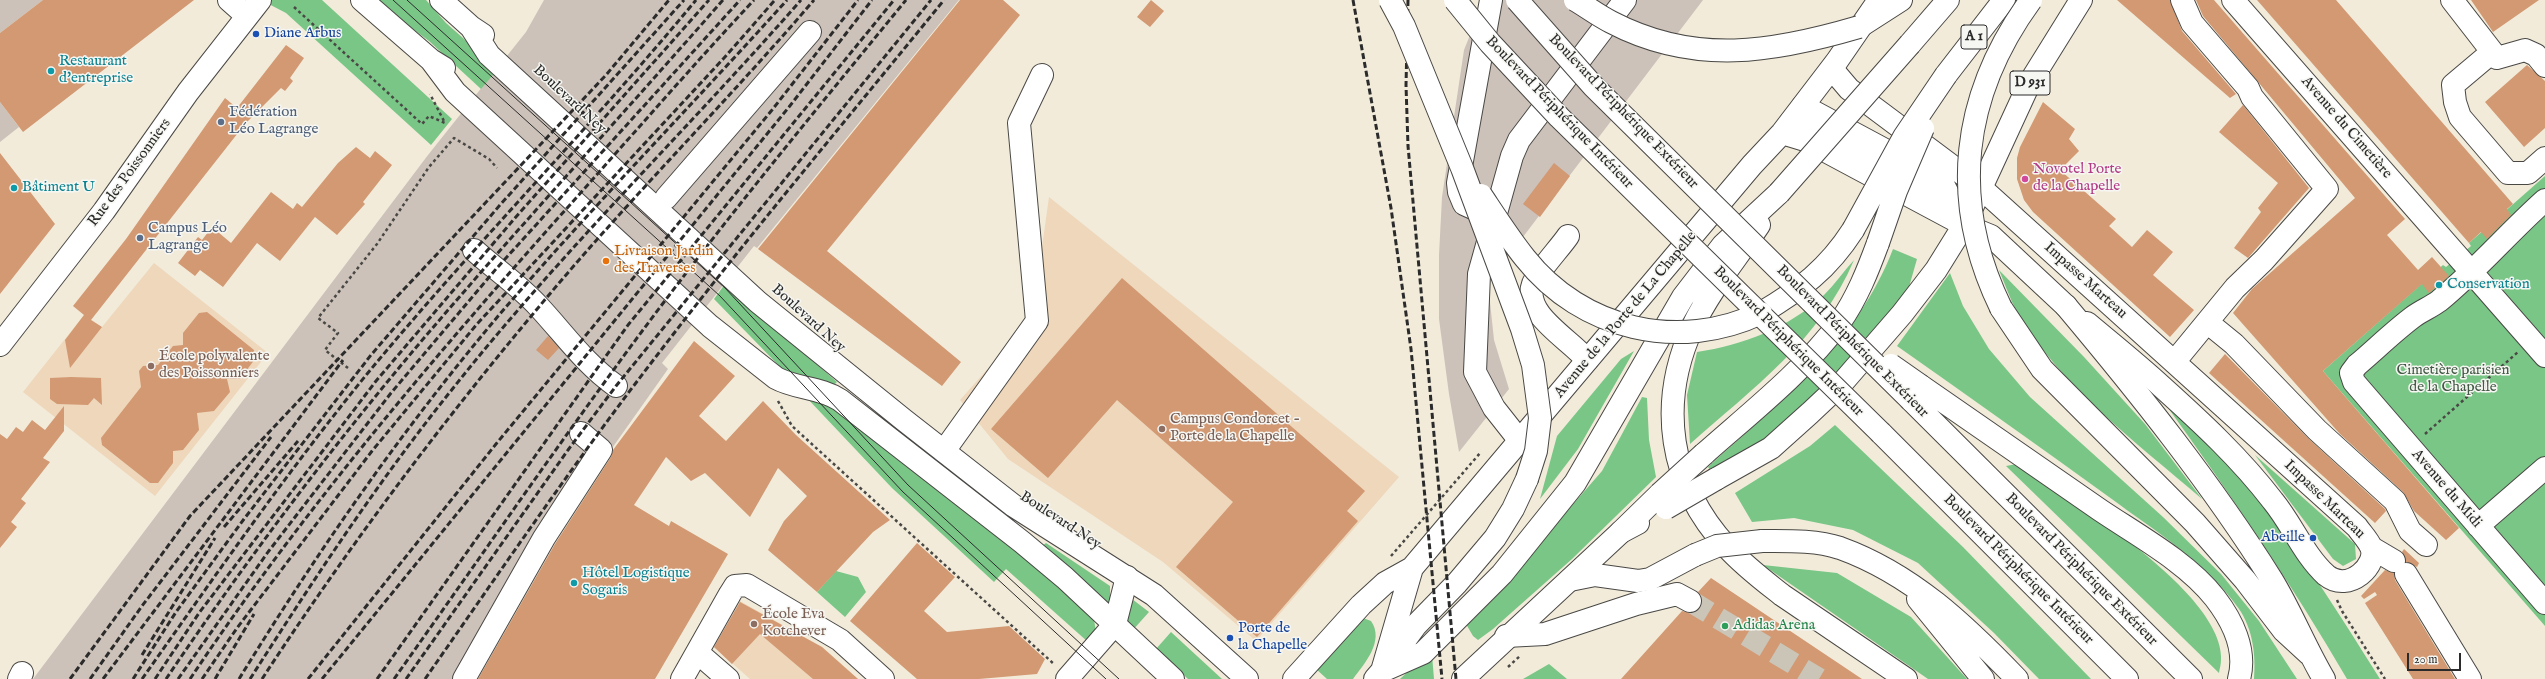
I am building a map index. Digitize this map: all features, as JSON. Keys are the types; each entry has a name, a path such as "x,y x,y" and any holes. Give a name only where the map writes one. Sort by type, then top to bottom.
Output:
{"main road":[{"path":"229,0 254,8"},
{"path":"362,0 431,60 465,80 720,314 748,354 766,371 784,382 820,391 840,400 1022,542 1115,624 1173,679"},
{"name":"Boulevard Ney","path":"441,0 471,27 499,45 666,198 784,308 848,374"},
{"path":"1378,675 1416,625 1457,583 1495,538 1520,496 1532,463 1538,435 1540,404 1537,383 1522,329 1462,168 1404,26 1390,0"},
{"name":"Boulevard Périphérique Intérieur","path":"1455,0 1490,43 1559,116 1881,433 2127,679"},
{"path":"1491,0 1458,183 1459,192 1464,204 1495,217"},
{"name":"Boulevard Périphérique Extérieur","path":"1517,0 1594,87 1841,330 1916,393 2191,679"},
{"path":"1575,0 1612,23 1649,38 1684,47 1726,52 1804,43 1845,31 1859,26 1901,0"},
{"path":"1514,434 1494,408 1475,372 1479,274 1519,140 1625,0"},
{"name":"Avenue de la Porte de La Chapelle","path":"1378,675 1412,568 1514,434 1587,360 1792,120 1839,58 1879,0"},
{"path":"1378,675 1423,653 1502,574 1575,483 1683,297 1723,245 1779,193 1948,0"},
{"name":"A 1","path":"1946,75 2004,0"},
{"path":"2032,0 2016,21 1982,91 1969,148 1970,191 1974,233 1988,281 2001,308 2042,369 2195,524 2245,580 2284,631 2309,654"},
{"name":"D 931","path":"1984,179 2030,82 2081,0"},
{"path":"2175,361 2235,288 2264,260 2327,189 2252,97 2248,88 2192,23 2182,0"},
{"name":"Avenue du Cimetière","path":"2233,0 2538,348"},
{"path":"2452,0 2491,53 2497,58 2525,50 2536,55 2545,66"},
{"name":"Rue des Poissonniers","path":"0,345 104,211 188,92 254,8"},
{"name":"Boulevard Ney","path":"471,27 489,55 730,277 944,452 1014,506 1127,577 1171,609 1247,679"},
{"path":"666,198 810,32"},
{"path":"2491,53 2454,85 2455,102 2460,117 2508,173 2528,173 2545,158"},
{"name":"Impasse Marteau","path":"1839,58 1849,89 1984,179 2175,361 2357,527 2372,548 2372,561 2352,581 2340,582 2327,575 2314,562 2275,502 2241,461 2134,361 2066,306"},
{"path":"944,452 1037,321 1020,123 1042,75"},
{"path":"1462,168 1525,258 1560,291 1590,310 1629,326 1675,333 1713,331 1742,322 1761,313 1811,280 1833,257 1852,230 1904,137 1946,75"},
{"path":"1463,679 1506,636 1570,580 1621,532 1663,501 1704,454 1817,350 1840,322 1867,273 1896,191 1946,75"},
{"path":"1792,120 1941,180 1964,225"},
{"path":"1792,120 1805,140 1964,225 1991,236 2066,306 2172,437 2220,503 2272,581 2309,654 2324,679"},
{"path":"1663,501 1716,479 1771,448 1843,382 1936,270 1964,225 1984,179"},
{"path":"1779,193 1708,300 1693,326 1682,355 1672,406 1672,435 1684,483 1727,547 1764,580 1782,595 1906,679"},
{"path":"2465,264 2499,247 2516,226 2545,200"},
{"path":"1568,236 1533,283 1531,295 1538,314 1577,347 1587,360"},
{"path":"474,250 539,306 573,348 594,370 616,386"},
{"name":"Avenue du Midi","path":"2465,264 2437,302 2414,316 2357,365 2351,373 2354,382 2545,603"},
{"path":"2207,322 2234,344 2317,430 2394,501 2410,531 2426,545"},
{"path":"1916,393 2153,545 2199,581 2214,597 2234,630 2241,660 2239,679"},
{"path":"464,679 544,538 601,450 581,433"},
{"path":"2478,526 2545,468"},
{"path":"1570,580 1595,575 1638,581 1650,578 1695,555 1717,546 1762,541 1798,541 1839,548 1898,575 1928,595 1956,618 2017,679"},
{"path":"2372,548 2400,567 2470,679"},
{"name":"Avenue de la Porte de La Chapelle","path":"1294,679 1361,605 1385,583 1412,568"},
{"path":"1898,575 1983,679"},
{"path":"1063,674 1115,624 1127,577"},
{"path":"682,679 735,586 747,585 840,640 883,679"},
{"path":"1506,636 1545,634 1636,604 1677,594 1690,601"},
{"path":"698,653 728,679"}],"path":[{"path":"294,7 422,124 429,116 445,123 428,91"},
{"path":"348,368 325,350 338,333 318,318 377,244 429,167 454,138 489,160 497,168"},
{"path":"2410,447 2538,348"},
{"path":"775,395 792,426 1063,674"},
{"path":"1386,561 1487,446 1514,434"},
{"path":"2327,575 2342,611 2385,679"}],"shaded area":[{"path":"0,0 43,0 0,33"},
{"path":"544,0 959,0 757,248 754,246 662,363 668,369 574,502 475,679 33,679 428,155 526,32"},
{"path":"1484,0 1703,0 1488,283 1494,340 1509,389 1459,452 1449,394 1439,319 1439,255 1442,197 1464,50"},
{"path":"0,102 19,127 0,142"},
{"name":"Campus Condorcet - Porte de la Chapelle","path":"1049,197 1399,477 1256,641 1163,562 1008,459 960,400 1032,319"},
{"name":"École polyvalente des Poissonniers","path":"154,263 268,353 155,496 23,392 84,315 102,327"},
{"name":"École Eva Kotchever","path":"740,601 822,647 858,679 750,679 714,647"}],"green space":[{"path":"261,0 322,0 452,119 431,145 286,13"},
{"path":"374,0 426,0 446,23 498,69 481,89 429,41"},
{"name":"Cimetière parisien de la Chapelle","path":"2545,176 2545,626 2323,371 2443,265 2446,267 2471,246 2469,243"},
{"path":"1893,249 1917,259 1909,287 1882,333 1778,432 1712,472 1708,467 1789,394 1838,341 1859,313 1878,282"},
{"path":"1854,260 1840,288 1823,314 1804,338 1783,361 1690,444 1687,395 1697,352 1748,340 1781,326 1810,307 1824,295"},
{"path":"1999,270 2084,357 2145,424 2202,499 2126,435 2078,390 2035,340 2017,312"},
{"path":"1950,273 1963,306 1989,349 2030,397 2163,517 2221,574 2259,621 2297,679 2254,679 2254,652 2248,625 2239,609 2211,576 2162,535 1897,346"},
{"path":"725,284 837,382 833,386 787,374 714,299"},
{"path":"1634,351 1578,449 1540,499 1557,436 1621,359"},
{"path":"806,397 826,404 848,419 1022,553 1094,619 1096,633 1088,642 1006,569 994,582 892,488"},
{"path":"1642,397 1647,398 1649,440 1656,477 1572,559 1493,629 1478,640 1473,636 1466,624 1479,612 1602,471"},
{"path":"2166,405 2220,455 2264,507 2305,563 2380,679 2347,679 2326,643 2260,540"},
{"path":"1835,425 1963,547 2091,679 2039,679 1994,633 1918,563 1853,530 1794,518 1752,522 1735,493 1810,446"},
{"path":"2255,455 2355,544 2356,559 2343,566 2333,559"},
{"path":"2017,464 2109,527 2146,555 2179,585 2205,616 2220,645 2219,673 2006,466"},
{"path":"1046,543 1110,586 1110,605 1041,547"},
{"path":"1763,565 1837,573 1911,617 1967,679 1928,679"},
{"path":"836,571 858,577 866,592 845,617 817,592"},
{"path":"1132,599 1149,612 1132,631 1127,625 1128,601"},
{"path":"1363,618 1371,621 1375,629 1376,636 1367,659 1353,679 1327,679 1315,668"},
{"path":"1171,632 1222,679 1188,679 1156,649"},
{"path":"1432,655 1434,679 1400,679 1417,663"},
{"path":"1549,664 1567,679 1523,679"}],"building":[{"name":"Restaurant d'entreprise","path":"43,0 194,0 23,132 0,102 0,33"},
{"path":"960,0 1003,0 1020,15 827,251 961,362 942,386 758,249"},
{"path":"1151,0 1164,11 1150,27 1137,17"},
{"path":"2117,0 2170,0 2182,31 2236,94 2230,98"},
{"path":"2196,0 2214,0 2405,219 2387,235 2418,270 2432,257 2449,276 2429,293 2422,284 2323,371 2459,528 2446,540 2414,511 2403,492 2340,434 2233,313 2252,289 2355,198 2203,16"},
{"path":"2257,0 2336,0 2513,204 2507,209 2511,215 2487,239 2481,232 2469,243"},
{"path":"2471,0 2539,0 2493,32"},
{"path":"286,45 304,58 290,78 293,81 285,91 281,88 245,124 91,320 102,327 70,368 65,340 84,315 73,306 126,239 225,98 237,108"},
{"path":"2527,65 2545,81 2545,128 2524,147 2485,102"},
{"path":"2043,102 2075,129 2069,139 2079,151 2060,170 2116,219 2109,226 2132,247 2147,230 2173,252 2153,275 2194,310 2170,337 2033,212 2024,200 2017,179 2017,158 2020,147"},
{"path":"2243,105 2309,188 2248,258 2234,248 2261,212 2258,208 2278,183 2219,132"},
{"path":"356,147 370,158 375,151 392,165 363,202 365,204 337,235 315,217 280,261 257,243 223,287 200,270 195,276 178,263 198,237 202,240 212,227 231,243 271,192 293,209 297,203 302,207 338,163"},
{"name":"Bâtiment U","path":"0,153 55,224 0,294"},
{"path":"1554,163 1570,176 1540,217 1523,204"},
{"path":"1122,278 1365,491 1347,511 1358,521 1257,637 1176,567 1233,502 1117,400 1048,478 991,429"},
{"path":"207,312 254,350 255,359 240,379 227,379 230,392 214,411 197,413 199,430 183,450 173,451 173,463 158,483 150,483 102,445 101,438 141,387 139,371 143,366 158,365 173,346 183,345 183,333 199,313"},
{"path":"548,336 559,348 548,360 536,350"},
{"path":"694,341 735,376 699,416 726,441 763,401 796,435 890,520 873,532 817,592 768,550 784,521 807,496 778,468 750,517 705,473 691,481 666,457 634,505 669,526 671,521 728,554 655,679 478,679 555,544 611,457 613,450"},
{"path":"2225,354 2309,439 2385,509 2386,511 2375,523 2209,373"},
{"path":"50,378 101,378 102,405 94,398 88,405 57,404 50,399"},
{"path":"64,406 64,431 43,458 50,462 21,499 26,503 11,522 17,527 0,548 0,434 7,439 16,427 23,432 32,420 45,430"},
{"path":"917,543 955,577 924,611 947,632 1009,626 1045,659 1037,674 979,679 917,679 850,621"},
{"path":"2404,549 2419,563 2417,567 2406,562 2402,552"},
{"path":"2385,570 2394,573 2395,580 2455,679 2413,679 2365,603 2377,595 2375,592 2364,599 2361,596"},
{"name":"Adidas Arena","path":"1711,578 1862,679 1621,679 1682,611 1691,613 1701,607 1702,600 1698,592"},
{"name":"École Eva Kotchever","path":"740,602 822,647 858,679 813,679 760,634 732,664 714,647"}],"tunnel":[{"path":"1690,601 1819,679"}],"tram line":[{"path":"393,0 720,296 903,492 1106,679"},
{"path":"407,0 725,288 908,485 1119,679"}],"railway":[{"path":"70,679 190,516 606,75 669,0"},
{"path":"133,679 176,612 244,519 371,355 500,205 684,0"},
{"path":"142,679 280,486 367,374 407,326 656,48 696,0"},
{"path":"155,679 199,613 376,381 515,218 709,0"},
{"path":"166,679 260,545 360,415 430,331 723,0"},
{"path":"178,679 268,552 391,393 496,269 740,0"},
{"path":"190,679 281,551 378,427 480,306 754,0"},
{"path":"202,679 237,628 372,451 477,324 724,58 775,0"},
{"path":"239,679 269,630 332,535 398,442 468,352 574,230 787,0"},
{"path":"250,679 298,604 373,494 454,387 495,337 581,239 801,0"},
{"path":"262,679 327,583 394,489 501,353 571,269 814,0"},
{"path":"308,679 496,444 772,110 858,0"},
{"path":"322,679 789,107 872,0"},
{"path":"377,679 628,325 894,0"},
{"path":"394,679 575,422 637,338 770,167 906,0"},
{"path":"406,679 568,450 616,386 931,0"},
{"path":"425,679 568,475 658,354 764,220 944,0"},
{"path":"1353,0 1391,208 1411,349 1442,679"},
{"path":"1408,0 1406,85 1408,146 1456,679"},
{"path":"103,679 343,360"},
{"path":"90,679 142,606 271,437"},
{"path":"224,527 298,441"},
{"path":"142,655 215,538"},
{"path":"215,679 254,614"}],"place":[{"name":"Diane Arbus","path":"256,34"},
{"name":"Restaurant d'entreprise","path":"51,71"},
{"name":"Fédération Léo Lagrange","path":"221,122"},
{"name":"Novotel Porte de la Chapelle","path":"2025,179"},
{"name":"Bâtiment U","path":"14,188"},
{"name":"Campus Léo Lagrange","path":"140,238"},
{"name":"Livraison Jardin des Traverses","path":"606,261"},
{"name":"Conservation","path":"2439,285"},
{"name":"École polyvalente des Poissonniers","path":"151,366"},
{"name":"Campus Condorcet - Porte de la Chapelle","path":"1162,429"},
{"name":"Abeille","path":"2313,538"},
{"name":"Hôtel Logistique Sogaris","path":"574,583"},
{"name":"École Eva Kotchever","path":"754,624"},
{"name":"Adidas Arena","path":"1725,626"},
{"name":"Porte de la Chapelle","path":"1230,638"}]}
